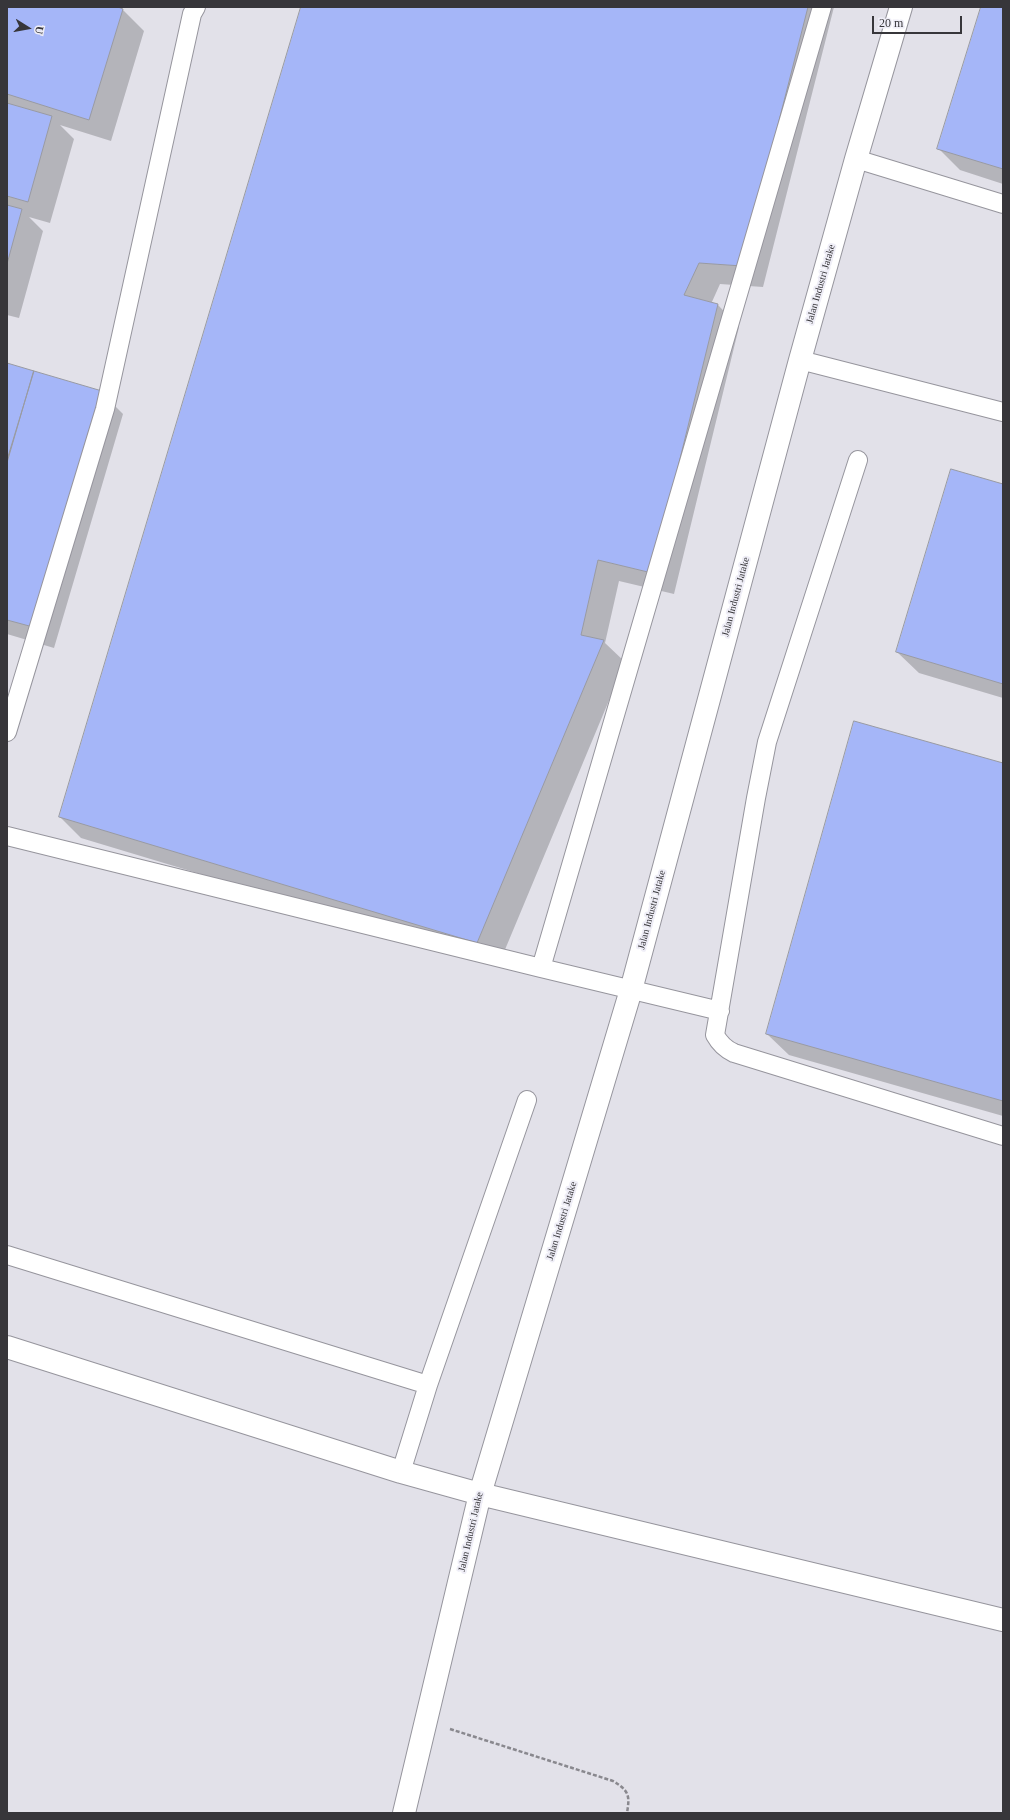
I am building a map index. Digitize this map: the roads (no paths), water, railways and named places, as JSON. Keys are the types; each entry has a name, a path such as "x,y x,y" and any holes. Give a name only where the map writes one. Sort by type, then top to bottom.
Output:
{"street":[{"name":"Jalan Industri Jatake","path":"404,1813 480,1494 631,990 800,360 856,159 901,7"},
{"path":"7,1347 401,1472 480,1494 1003,1620"}],"lane":[{"path":"7,732 105,409 192,14 196,7"},
{"path":"541,968 822,7"},
{"path":"856,159 1003,204"},
{"path":"800,360 1003,412"},
{"path":"858,460 767,742 715,1035 719,1043 726,1050 734,1053 1003,1136"},
{"path":"7,836 720,1011"},
{"path":"401,1472 428,1385 527,1100"},
{"path":"7,1255 428,1385"}]}
